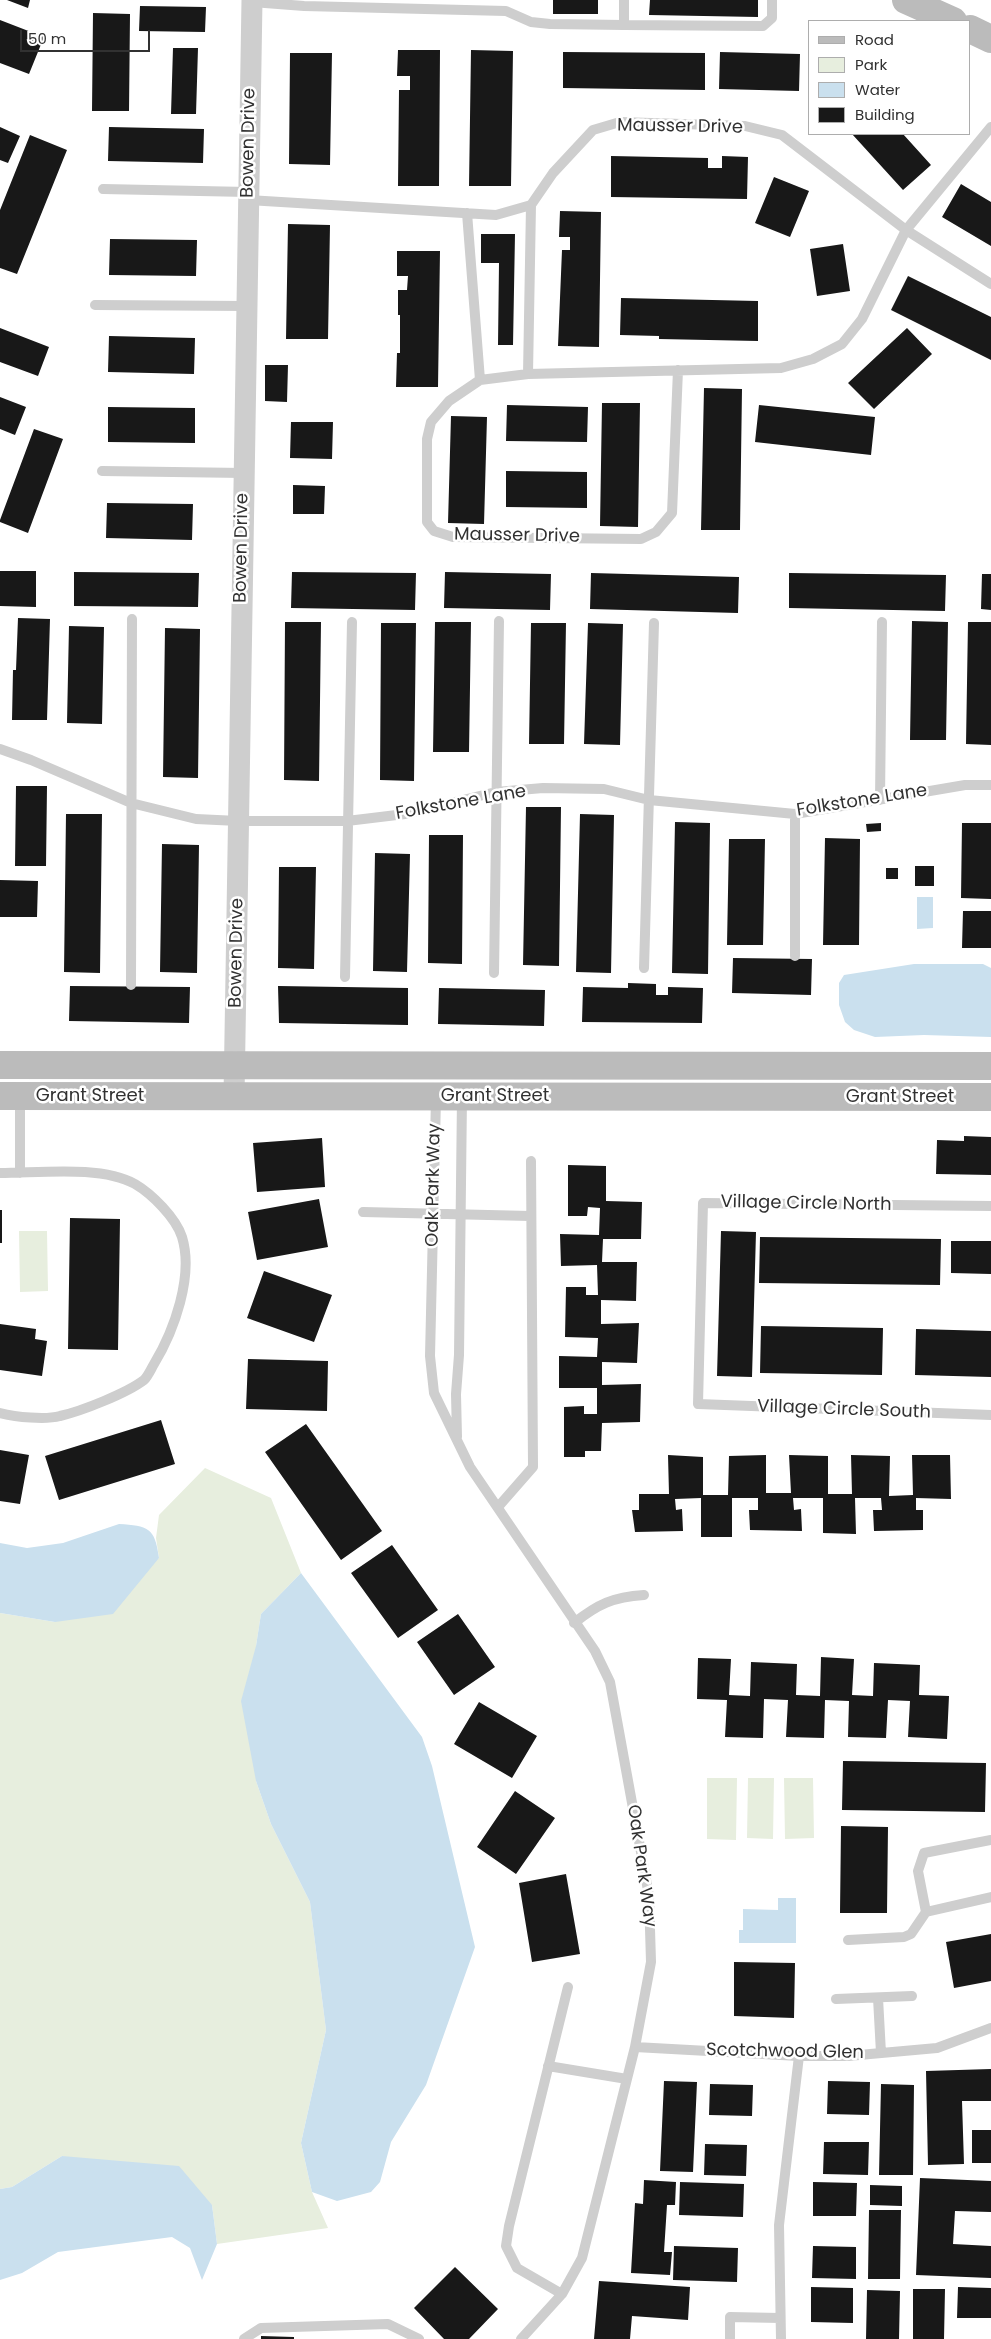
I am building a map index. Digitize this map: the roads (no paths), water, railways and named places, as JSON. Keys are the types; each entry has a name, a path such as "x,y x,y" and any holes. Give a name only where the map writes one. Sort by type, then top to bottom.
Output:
{"street":[{"path":"906,0 951,20"},
{"name":"Bowen Drive","path":"234,1096 252,1"},
{"path":"971,29 991,39"},
{"path":"10,1065 10,1096"},
{"name":"Grant Street","path":"10,1065 991,1066"},
{"name":"Oak Park Way","path":"448,1065 449,1096"},
{"name":"Grant Street","path":"10,1096 991,1097"}],"lane":[{"path":"624,0 624,25"},
{"path":"252,1 506,11 531,22 550,24 763,26 772,18 772,0"},
{"name":"Mausser Drive","path":"678,370 672,513 656,532 640,538 453,537 434,531 427,522 427,439 431,422 449,401 480,380 528,374 678,370 781,368 813,359 842,344 862,319 906,230 979,144 990,128 991,118"},
{"name":"Mausser Drive","path":"531,205 553,173 593,130 620,122 745,126 782,135 906,230 991,284"},
{"path":"102,189 248,196 496,215 531,205 528,374"},
{"path":"467,213 480,380"},
{"path":"95,305 246,306"},
{"path":"102,470 244,473"},
{"path":"131,985 132,619"},
{"path":"494,973 499,621"},
{"path":"345,977 352,622"},
{"path":"880,800 882,622"},
{"path":"644,968 654,623"},
{"name":"Folkstone Lane","path":"0,749 31,760 131,803 196,819 238,821 347,821 405,814 496,792 542,788 604,789 650,800 795,814 965,785 991,785"},
{"path":"795,814 795,956"},
{"path":"10,1096 20,1173"},
{"name":"Oak Park Way","path":"449,1096 434,1213 430,1356 434,1393 470,1467 574,1623 595,1651 610,1682 649,1896 651,1962 635,2047 582,2258 562,2294 521,2339"},
{"name":"Oak Park Way","path":"449,1096 460,1214 456,1394 457,1441"},
{"path":"498,1507 533,1467 531,1161"},
{"path":"0,1173 102,1173 135,1184 165,1209 182,1237 186,1274 167,1343 144,1379 105,1400 59,1417 13,1416 0,1413"},
{"name":"Village Circle North","path":"698,1404 703,1203 991,1206"},
{"path":"363,1212 530,1216"},
{"name":"Village Circle South","path":"698,1404 991,1418"},
{"path":"574,1623 592,1608 614,1598 644,1594"},
{"path":"926,1912 918,1871 924,1853 991,1840"},
{"path":"848,1940 904,1937 911,1934 926,1912 991,1897"},
{"path":"562,2294 517,2268 506,2246 509,2226 568,1987"},
{"path":"836,1999 912,1996"},
{"path":"878,1998 881,2053"},
{"name":"Scotchwood Glen","path":"635,2047 799,2056 848,2056 937,2048 991,2028"},
{"path":"780,2339 779,2225 799,2056"},
{"path":"548,2066 627,2079"},
{"path":"730,2339 730,2317 780,2318"},
{"path":"244,2339 261,2328 388,2324 419,2339"}],"water":[{"path":"917,897 933,897 933,928 917,929"},
{"path":"914,964 983,964 991,968 991,1037 924,1035 875,1037 854,1030 845,1022 839,1005 839,983 844,975"},
{"path":"119,1524 143,1527 148,1530 155,1540 159,1558 113,1614 55,1622 0,1613 0,1543 27,1548 63,1543"},
{"path":"301,1573 422,1737 432,1766 475,1947 426,2085 391,2142 380,2182 371,2192 337,2201 312,2192 301,2143 326,2030 310,1902 271,1824 256,1781 241,1701 256,1646 261,1614"},
{"path":"778,1898 796,1898 796,1943 739,1943 739,1930 743,1930 743,1909 778,1910"},
{"path":"62,2156 179,2166 212,2205 217,2244 202,2280 190,2248 172,2237 58,2252 22,2273 0,2280 0,2189 12,2187"}]}
